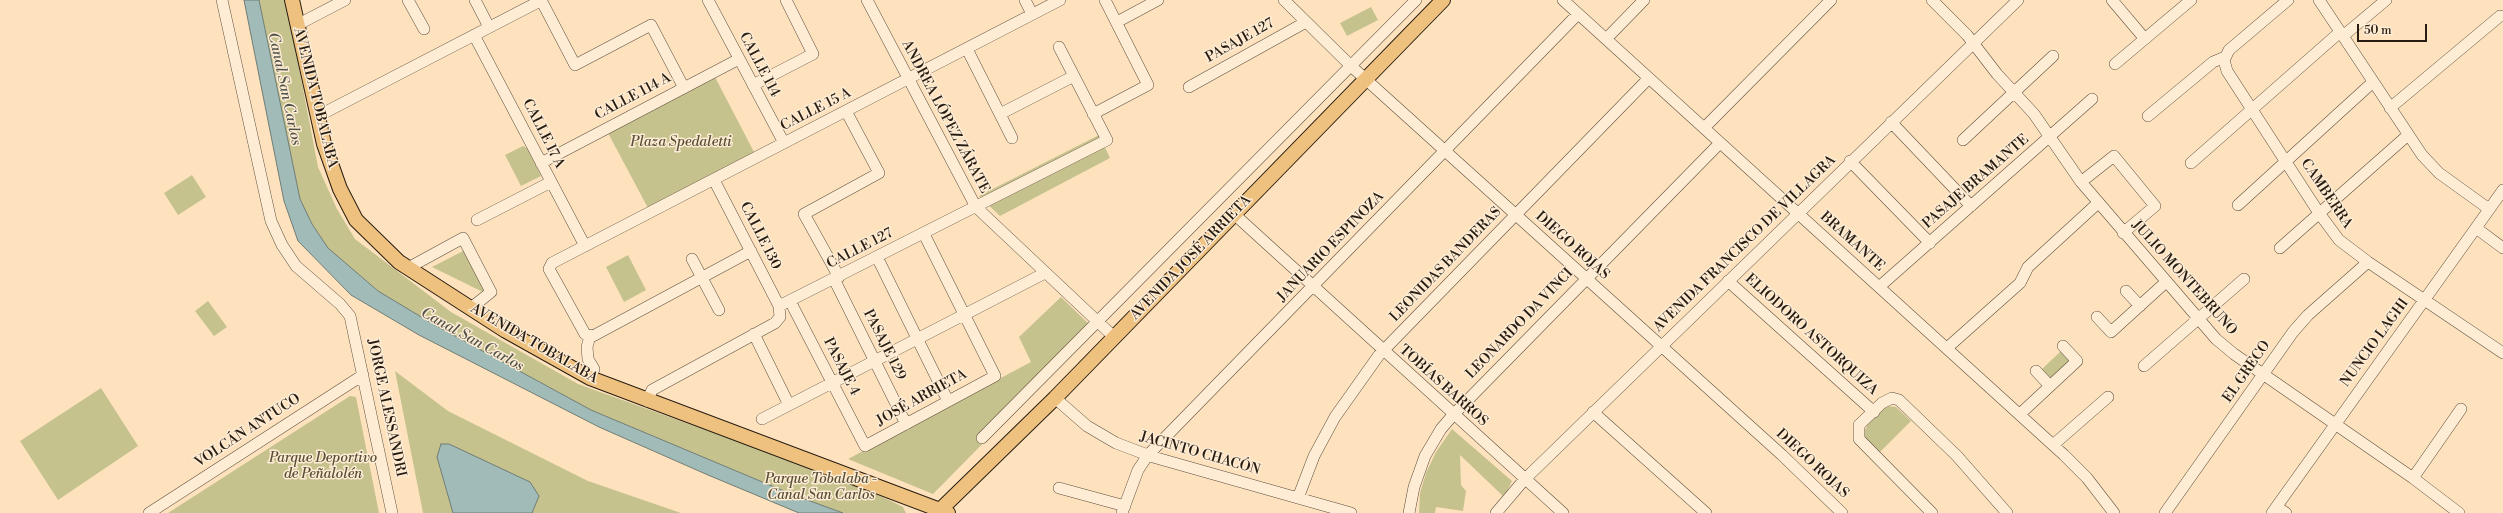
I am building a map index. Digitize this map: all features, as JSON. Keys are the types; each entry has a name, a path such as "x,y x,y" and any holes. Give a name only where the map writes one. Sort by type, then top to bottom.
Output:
{"main road":[{"name":"AVENIDA TOBALABA","path":"292,0 318,116 334,176 351,213 381,246 408,268 471,308 590,378 941,512"},
{"name":"AVENIDA JOSÉ ARRIETA","path":"941,512 1055,398 1443,0"}],"street":[{"name":"JORGE ALESSANDRI","path":"222,0 266,204 276,233 286,252 302,273 347,310 353,324 392,513"},
{"path":"297,24 345,0"},
{"path":"408,0 424,30"},
{"path":"475,0 489,27"},
{"path":"318,116 542,0 575,65 652,25 684,88"},
{"name":"CALLE 114","path":"708,0 784,143"},
{"path":"753,85 813,54 786,0"},
{"name":"ANDREA LÓPEZ ZÁRATE","path":"867,0 976,207 1114,337"},
{"path":"1025,0 1032,14"},
{"name":"CALLE 15 A","path":"590,336 585,334 550,269 552,263 1060,0"},
{"path":"1059,47 1093,114 1148,85 1105,0"},
{"path":"1117,22 1158,0"},
{"name":"DIEGO ROJAS","path":"1284,0 1351,66 1660,347 1782,455 1842,513"},
{"path":"982,438 1096,320 1416,0"},
{"name":"BRAMANTE","path":"1563,0 2020,414 2087,478 2114,513"},
{"path":"1606,39 1644,0"},
{"path":"1704,128 1830,0"},
{"name":"JULIO MONTEBRUNO","path":"1932,0 1973,42 2034,114 2081,182 2123,233 2198,319 2226,348 2413,478 2459,513"},
{"name":"AVENIDA FRANCISCO DE VILLAGRA","path":"1496,513 1524,480 1593,412 1850,161 2018,0"},
{"path":"2112,0 2145,38"},
{"path":"2115,64 2191,0"},
{"path":"2148,116 2216,59 2225,57 2229,50 2288,0"},
{"path":"2319,0 2422,155 2438,173 2489,209"},
{"path":"2191,163 2341,34 2386,0"},
{"name":"JANUARIO ESPINOZA","path":"1124,510 1138,470 1148,455 1446,152 1578,14"},
{"path":"2390,108 2500,16"},
{"name":"PASAJE 127","path":"1189,87 1306,22"},
{"name":"CALLE 17 A","path":"474,35 584,246"},
{"path":"967,49 1012,138"},
{"path":"1963,140 2053,56"},
{"name":"CAMBERRA","path":"2225,57 2227,71 2319,213 2339,240 2368,262 2425,299 2503,354"},
{"name":"CALLE 114 A","path":"541,163 739,59"},
{"path":"1000,114 1074,76"},
{"name":"LEONIDAS BANDERAS","path":"1298,498 1314,456 1335,417 1357,383 1383,351 1649,78"},
{"path":"2238,205 2373,82"},
{"name":"PASAJE BRAMANTE","path":"1879,287 2092,99"},
{"name":"PASAJE 129","path":"846,111 879,173 804,214 906,424"},
{"name":"CALLE 127","path":"779,306 924,234 1107,140 1093,114"},
{"path":"1891,122 1971,206"},
{"path":"2280,248 2408,135"},
{"name":"LEONARDO DA VINCI","path":"1409,513 1414,487 1425,456 1441,429 1452,415 1720,143"},
{"path":"2081,182 2114,156 2154,206 2123,233"},
{"path":"1850,161 1930,243"},
{"name":"CALLE 130","path":"714,180 779,306"},
{"path":"477,220 551,182"},
{"name":"NUNCIO LAGHI","path":"2278,511 2336,424 2503,190"},
{"path":"1946,348 2020,283 2028,267 2098,203"},
{"name":"TOBÍAS BARROS","path":"1234,214 1452,415 1562,513"},
{"path":"2476,228 2503,248"},
{"path":"924,234 964,314"},
{"path":"408,268 463,238 491,292 471,308"},
{"path":"590,378 594,369 588,359 587,347 590,336 751,251"},
{"path":"877,257 948,401"},
{"path":"692,259 719,310"},
{"name":"EL GRECO","path":"2165,513 2302,322 2368,262"},
{"path":"762,419 1045,273"},
{"path":"2144,366 2244,279"},
{"name":"ELIODORO ASTORQUIZA","path":"1728,281 1874,412"},
{"path":"2097,317 2111,332 2166,282"},
{"path":"2126,291 2140,306"},
{"name":"PASAJE 4","path":"790,301 865,446"},
{"path":"647,401 652,390 775,323 780,317 779,306"},
{"name":"JOSÉ ARRIETA","path":"865,446 995,376 964,314"},
{"path":"754,334 789,405"},
{"path":"2020,414 2077,361 2063,346"},
{"path":"2036,371 2050,386"},
{"name":"VOLCÁN ANTUCO","path":"149,513 363,375"},
{"path":"2053,445 2108,397"},
{"name":"JACINTO CHACÓN","path":"1055,398 1096,433 1116,444 1148,455 1351,513"},
{"name":"ELIODORO ASTORQUIZA","path":"1932,513 1859,439 1859,425 1882,403 1892,398 1899,400 1957,456 2007,513"},
{"path":"2413,478 2461,409"},
{"path":"1593,412 1706,513"},
{"path":"1059,488 1124,510"}],"green space":[{"name":"Parque Tobalaba - Canal San Carlos","path":"259,0 286,0 318,167 337,209 355,239 451,312 578,384 833,476 903,507 906,513 843,513 791,494 591,410 433,324 378,291 327,248 312,224 300,199"},
{"path":"1371,7 1378,20 1347,36 1340,23"},
{"name":"Plaza Spedaletti","path":"715,77 754,152 648,208 608,133"},
{"path":"1099,135 1110,158 1000,216 979,196"},
{"path":"523,146 527,148 541,176 521,186 505,155"},
{"path":"192,175 206,197 178,215 164,193"},
{"path":"465,250 489,295 432,267"},
{"path":"628,255 646,290 624,302 606,267"},
{"path":"1061,297 1095,330 933,494 848,459 1031,362 1019,337"},
{"path":"208,301 227,327 214,336 195,311"},
{"path":"2061,351 2072,362 2052,382 2041,370"},
{"path":"395,371 448,411 588,481 681,513 423,513"},
{"path":"101,388 138,446 58,500 20,441"},
{"name":"Parque Deportivo de Peñalolén","path":"350,396 356,397 379,513 168,513"},
{"path":"1888,406 1896,407 1911,421 1880,452 1863,435 1869,421"},
{"path":"1452,429 1512,481 1504,497 1460,455 1461,485 1466,491 1463,511 1436,507 1435,513 1419,513 1420,493 1426,473 1436,452"}],"water":[{"path":"244,0 259,0 300,199 312,224 328,248 378,291 433,324 591,410 791,494 843,513 799,513 599,427 419,335 351,295 298,241 284,201"},
{"path":"441,444 449,444 530,482 539,496 532,513 453,513 437,457"}],"water label":[{"name":"Canal San Carlos","path":"284,89"},
{"name":"Canal San Carlos","path":"472,340"}]}
